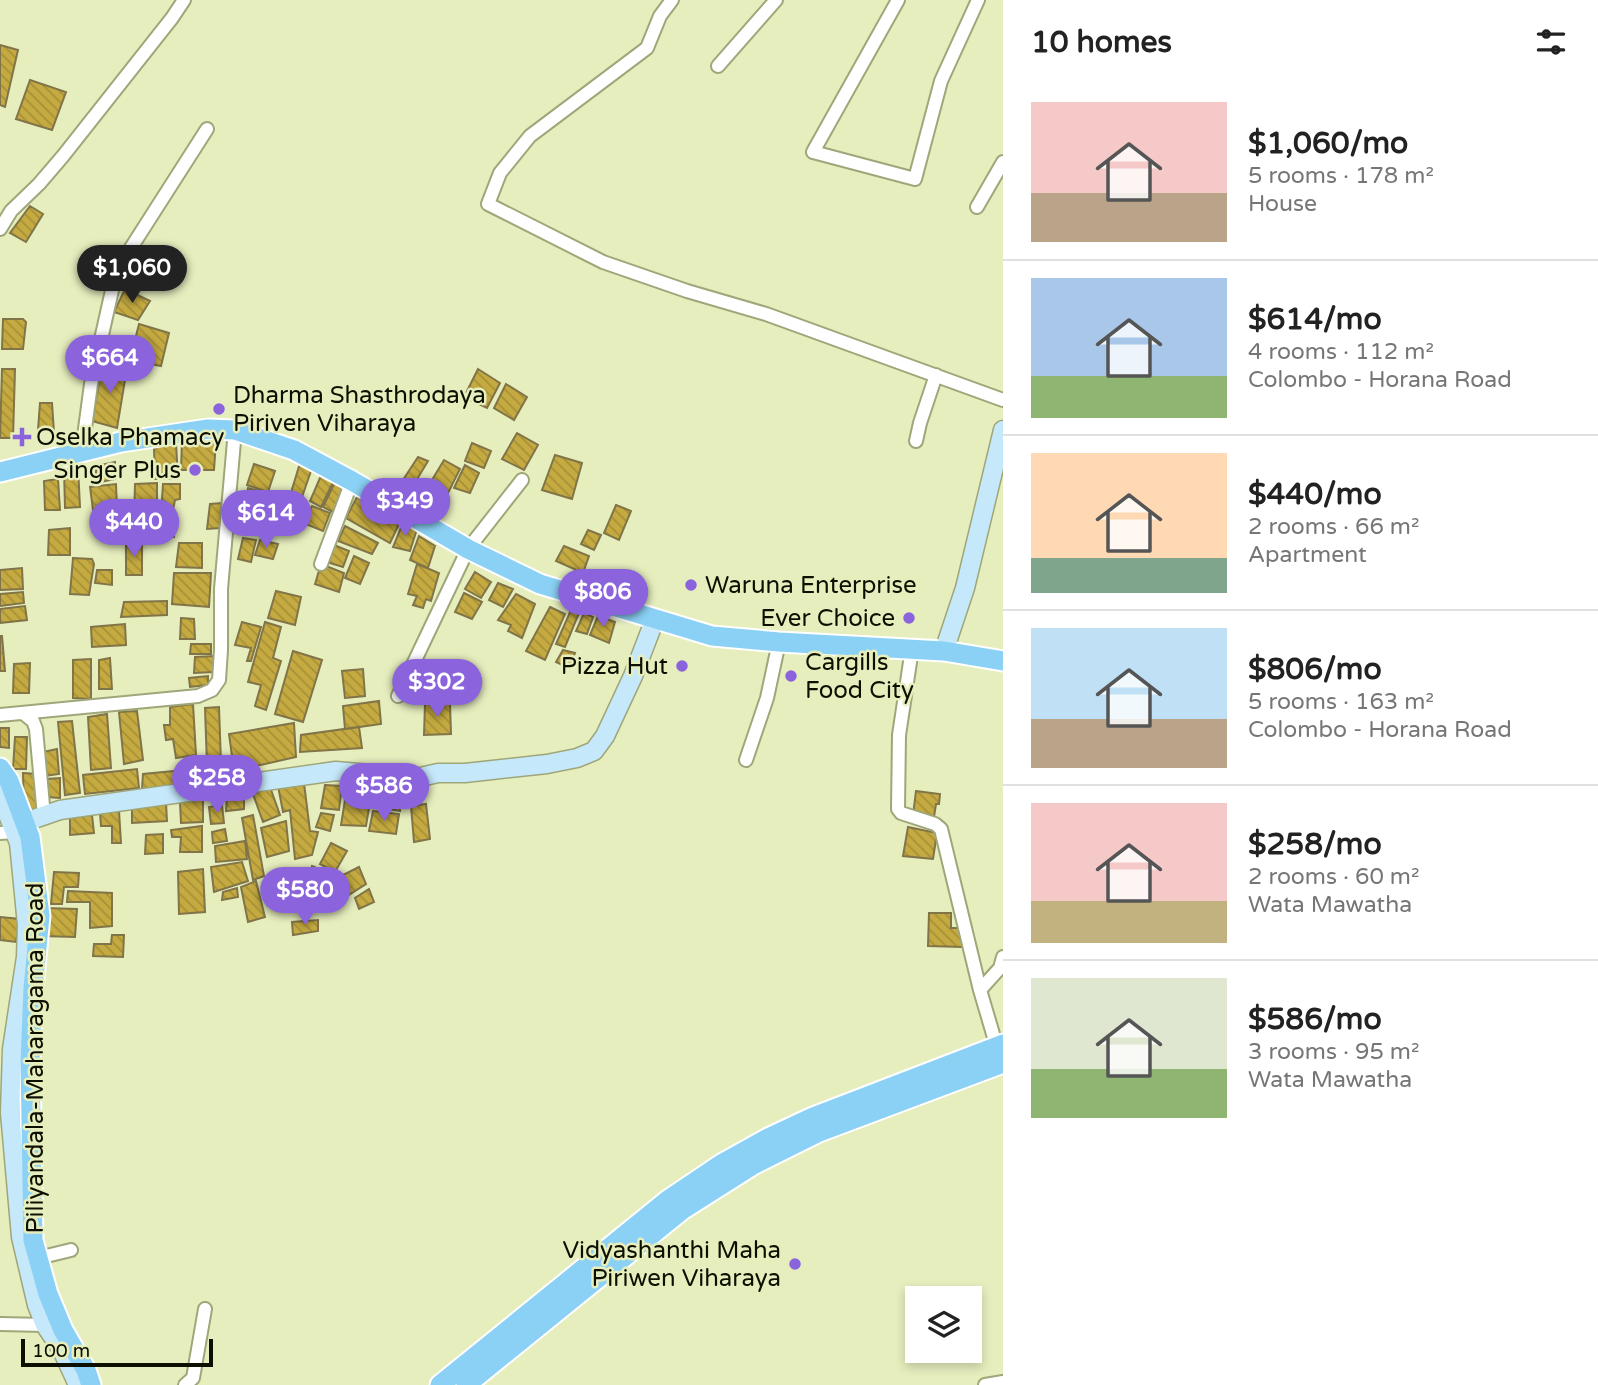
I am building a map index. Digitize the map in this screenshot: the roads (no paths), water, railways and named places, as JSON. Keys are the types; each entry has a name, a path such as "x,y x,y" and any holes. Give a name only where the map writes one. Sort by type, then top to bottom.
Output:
{"main road":[{"path":"0,472 121,442 208,429 234,430 294,450 468,549 540,584 655,619 712,636 912,649 1003,661"},
{"name":"Piliyandala-Maharagama Road","path":"0,768 9,781 13,829 30,836 40,916 33,989 13,1114 33,1240 48,1294 52,1322 86,1370 91,1385"},
{"path":"440,1385 668,1200 723,1163 813,1117 1001,1056"},
{"path":"466,1385 682,1210 753,1165 819,1132 1001,1056"}],"street":[{"path":"0,229 11,211 63,156 184,0"},
{"path":"672,0 660,16 647,48 530,136 500,173 488,204 603,262 687,292 766,314 1003,400"},
{"path":"719,66 776,0"},
{"path":"898,0 813,152 915,180 941,81 978,0"},
{"path":"82,452 91,384 115,277 207,129"},
{"path":"977,207 1003,162"},
{"path":"916,441 936,376"},
{"path":"0,715 198,696 212,690 219,680 220,670 221,589 234,430"},
{"path":"944,652 965,588 1003,430"},
{"path":"398,696 468,549 522,480"},
{"path":"321,564 352,481"},
{"path":"13,829 44,816 74,808 336,771 416,778 438,773 465,773 547,764 577,758 594,751 605,736 633,676 655,619"},
{"path":"746,760 767,698 779,642"},
{"path":"912,649 899,735 898,809 901,813 935,824 940,829 980,990 1001,1056"},
{"path":"23,713 33,721 36,729 44,816"},
{"name":"Piliyandala-Maharagama Road","path":"0,794 13,829"},
{"path":"980,990 1000,968 1003,957"},
{"name":"Piliyandala-Maharagama Road","path":"13,1114 21,1237 37,1305 52,1322 78,1385"},
{"path":"38,1258 71,1250"},
{"path":"185,1385 193,1378 205,1309"},
{"path":"0,1324 52,1322"},
{"path":"985,1385 1003,1381"}],"place":[{"name":"Dharma Shasthrodaya Piriven Viharaya","path":"219,409"},
{"name":"Oselka Phamacy","path":"22,437"},
{"name":"Singer Plus","path":"195,470"},
{"name":"Waruna Enterprise","path":"691,585"},
{"name":"Ever Choice","path":"909,618"},
{"name":"Pizza Hut","path":"682,666"},
{"name":"Cargills Food City","path":"791,676"},
{"name":"Vidyashanthi Maha Piriwen Viharaya","path":"795,1264"}]}
